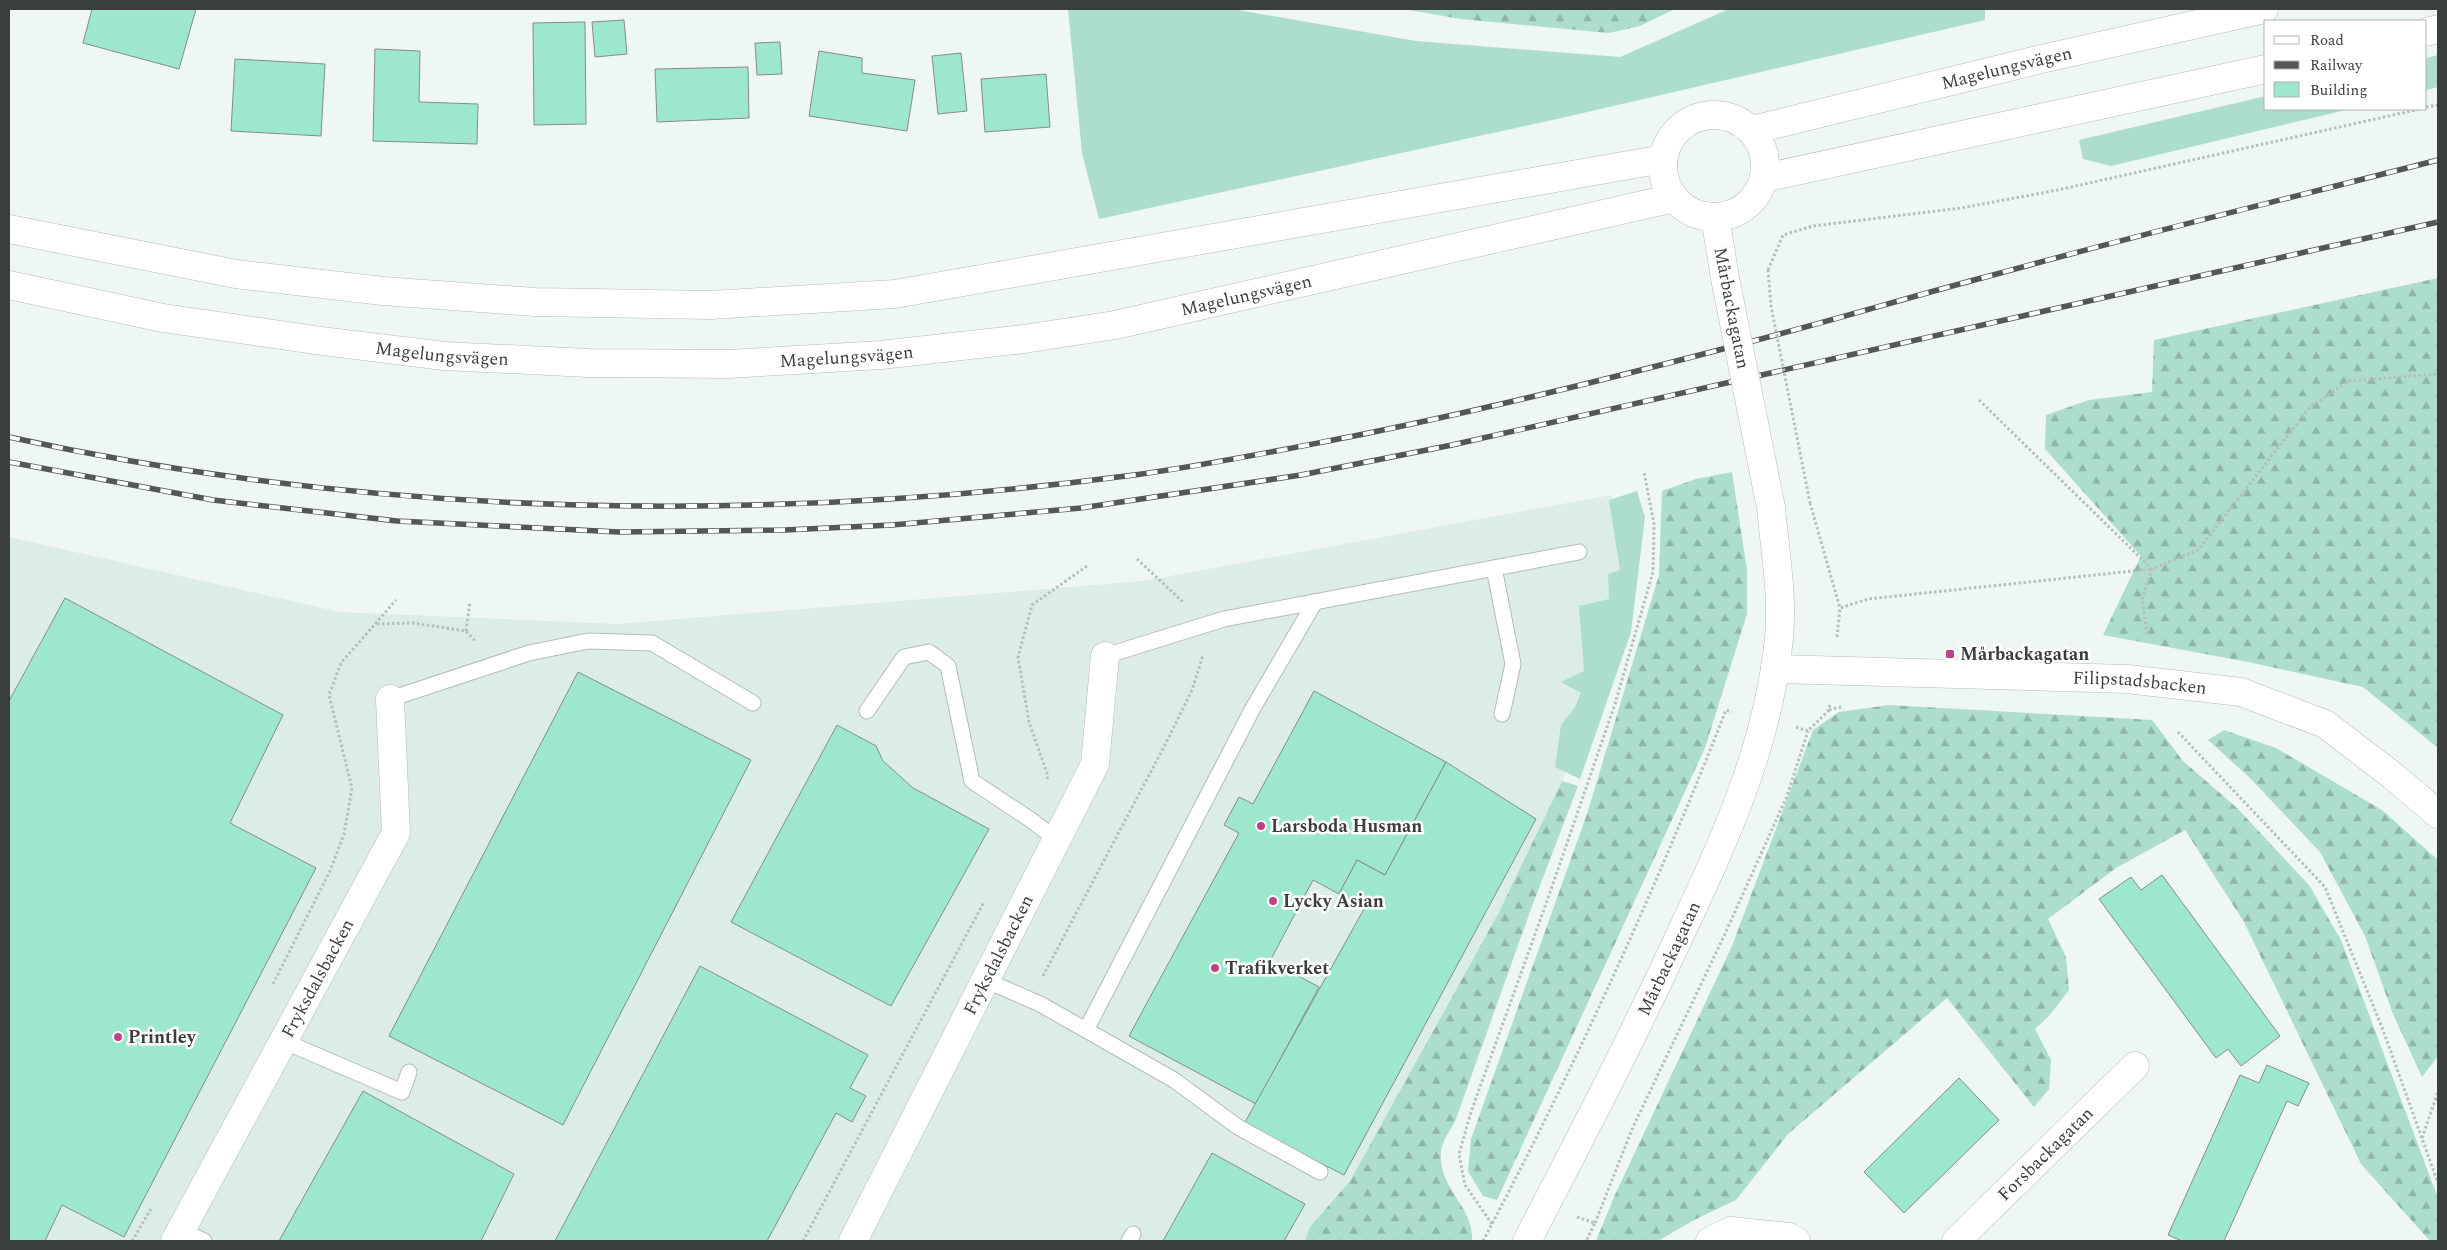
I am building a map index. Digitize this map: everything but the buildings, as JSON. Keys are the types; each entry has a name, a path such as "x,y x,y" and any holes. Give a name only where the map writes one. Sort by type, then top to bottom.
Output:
{"main road":[{"name":"Magelungsvägen","path":"1752,130 2046,58 2264,9"},
{"path":"1764,178 2264,69"},
{"path":"1727,115 1740,121 1752,130 1761,144 1766,160 1764,178 1758,193 1747,206 1732,214 1715,217 1699,215 1685,209 1666,187 1663,173 1666,145 1674,133 1698,116 1727,115"},
{"path":"9,229 236,274 383,291 535,302 710,305 895,294 1663,159"},
{"name":"Magelungsvägen","path":"9,285 163,318 444,356 589,362 729,364 881,355 1024,339 1115,325 1674,198"},
{"name":"Mårbackagatan","path":"1527,1241 1658,983 1723,844 1751,772 1775,669 1780,600 1771,508 1725,278 1715,217"},
{"name":"Fryksdalsbacken","path":"853,1241 1095,764 1105,656"},
{"name":"Filipstadsbacken","path":"1775,669 2127,679 2241,692 2325,724 2393,776 2438,814"},
{"name":"Fryksdalsbacken","path":"187,1238 283,1041 396,834 390,699"},
{"name":"Forsbackagatan","path":"1956,1241 2135,1066"},
{"path":"1710,1241 1731,1231 1789,1238 1796,1241"}],"lane":[{"path":"1105,656 1224,619 1579,552"},
{"path":"1494,568 1513,664 1502,714"},
{"path":"1086,1030 1253,708 1315,602"},
{"path":"390,699 529,653 588,641 652,644 753,703"},
{"path":"867,711 904,658 929,652 948,666 972,781 1032,820 1057,840"},
{"path":"985,980 1030,999 1174,1080 1238,1127 1320,1172"},
{"path":"283,1041 402,1092 409,1072"}],"path":[{"path":"1840,608 1810,502 1771,306 1768,270 1783,235 1813,226 1961,208 2058,190 2416,110"},
{"path":"2147,634 2142,599 2152,569 2198,550 2310,407 2349,381 2438,374"},
{"path":"1979,400 2152,569"},
{"path":"1492,1224 1464,1185 1458,1154 1471,1112 1615,704 1653,572 1654,524 1644,472"},
{"path":"1030,999 1109,852 1192,690 1205,648 1195,614 1137,559"},
{"path":"1032,820 1048,776 1029,722 1018,657 1032,605 1087,566"},
{"path":"271,988 330,871 344,834 352,788 329,695 341,663 396,600"},
{"path":"466,631 470,602"},
{"path":"376,624 413,623 466,631 495,664"},
{"path":"1829,710 1843,706"},
{"path":"1595,1223 1633,1127 1724,936 1787,796 1808,731"},
{"path":"2178,732 2325,887 2383,1030 2438,1183"},
{"path":"802,1241 986,899"},
{"path":"2421,1139 2438,1092"},
{"path":"132,1241 155,1202"}],"shaded area":[{"path":"1611,495 1628,606 1586,702 1570,764 1498,914 1350,1181 1310,1227 1305,1241 9,1241 9,537 340,612 618,624 1143,581"}],"green space":[{"path":"1068,9 1232,9 1416,41 1620,57 1729,9 1985,9 1985,20 1557,119 1099,219 1082,153"},
{"path":"1403,9 1675,9 1640,26 1609,33 1461,19"},
{"path":"2438,55 2438,87 2427,90 2427,58"},
{"path":"2264,96 2264,110 2346,110 2111,166 2083,159 2079,140"},
{"path":"2438,278 2438,748 2363,687 2248,662 2103,635 2141,556 2045,449 2046,415 2089,400 2152,392 2154,340"},
{"path":"1732,472 1747,570 1747,614 1705,748 1497,1200 1483,1196 1468,1171 1471,1139 1588,811 1659,575 1662,491 1696,479"},
{"path":"1637,491 1645,517 1631,632 1580,779 1555,767 1561,725 1575,707 1581,693 1561,682 1584,671 1579,606 1609,599 1608,574 1620,570 1609,500"},
{"path":"1889,705 2152,720 2183,761 2237,808 2309,885 2341,940 2438,1198 2438,1241 2430,1241 2361,1164 2244,922 2185,830 2116,868 2048,919 2066,957 2069,990 2049,1016 2035,1029 2051,1060 2049,1089 2034,1107 1947,998 1788,1134 1736,1200 1694,1220 1658,1241 1596,1241 1614,1197 1732,946 1813,730 1839,712"},
{"path":"2224,730 2276,748 2382,810 2438,860 2438,1056 2422,1077 2393,1014 2365,936 2320,852 2249,777 2208,740"},
{"path":"1562,781 1578,786 1531,909 1456,1119 1441,1151 1441,1164 1445,1176 1468,1218 1472,1241 1305,1241 1310,1227 1350,1181 1498,914"}],"railway":[{"path":"9,437 148,464 288,484 428,498 570,505 711,506 853,501 994,491 1134,475 1217,462 1454,415 1654,367 2104,245 2438,160"},
{"path":"9,462 213,500 397,521 619,532 785,530 892,525 1081,508 1301,475 1452,445 2438,222"}],"place":[{"name":"Mårbackagatan","path":"1950,654"},
{"name":"Larsboda Husman","path":"1261,826"},
{"name":"Lycky Asian","path":"1273,901"},
{"name":"Trafikverket","path":"1215,968"},
{"name":"Printley","path":"118,1037"}]}
